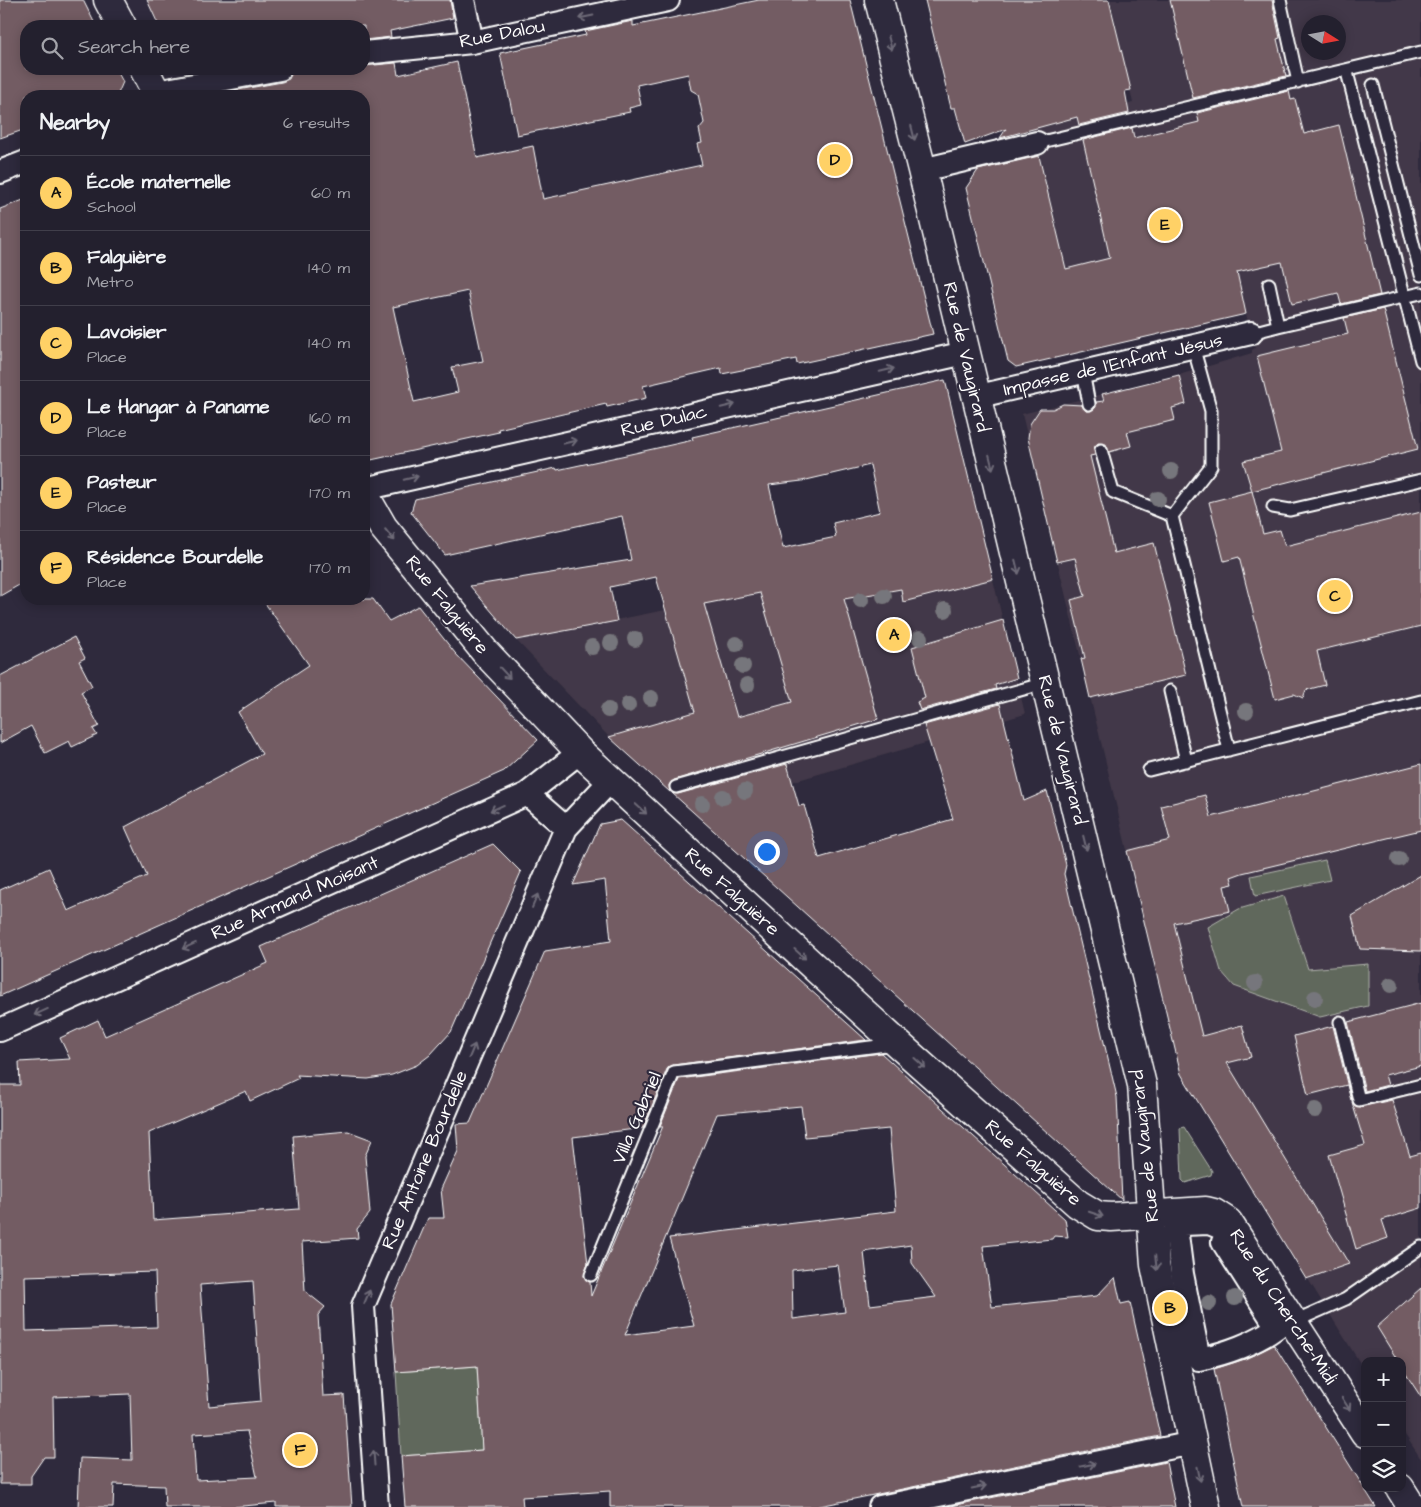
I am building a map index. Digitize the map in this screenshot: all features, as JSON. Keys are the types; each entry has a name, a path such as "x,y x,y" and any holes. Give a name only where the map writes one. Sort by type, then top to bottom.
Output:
{"main road":[{"path":"108,0 119,20"},
{"name":"Rue de Vaugirard","path":"879,0 922,170 975,397 1046,683 1142,1085 1156,1265 1206,1507"},
{"name":"Rue Falguière","path":"370,504 383,527 486,653 580,752 898,1044 1088,1211 1098,1216 1111,1217 1152,1214"},
{"name":"Rue du Cherche-Midi","path":"1152,1214 1206,1211 1222,1217 1235,1230 1361,1427"},
{"path":"1403,1492 1412,1507"}],"street":[{"path":"463,0 472,42"},
{"name":"Rue Dalou","path":"372,52 472,42 668,0"},
{"path":"153,86 235,75"},
{"path":"922,170 1037,143"},
{"path":"0,172 20,164"},
{"name":"Impasse de l'Enfant Jésus","path":"975,397 1251,333"},
{"name":"Rue Dulac","path":"370,488 965,353"},
{"name":"Rue Armand Moisant","path":"0,1030 527,794 580,752"},
{"name":"Rue Antoine Bourdelle","path":"377,1507 363,1306 566,828 610,781"},
{"path":"527,794 566,828"},
{"path":"1209,1223 1218,1227 1227,1235 1223,1242 1277,1327 1251,1341 1211,1357 1199,1359 1182,1274 1176,1227 1183,1224 1209,1223"},
{"path":"880,1507 1192,1443"}],"lane":[{"path":"1280,0 1298,82"},
{"path":"1037,143 1347,72 1421,52"},
{"path":"1347,72 1421,362"},
{"path":"1373,85 1421,275"},
{"path":"1269,284 1278,326"},
{"path":"1251,333 1421,293"},
{"path":"1172,516 1211,466 1211,412 1193,346"},
{"path":"1083,372 1089,404"},
{"path":"1101,450 1113,492 1172,516"},
{"path":"1273,507 1290,510 1421,480"},
{"path":"1172,516 1229,750"},
{"path":"676,787 1046,683"},
{"path":"1170,691 1186,761"},
{"path":"1149,770 1421,702"},
{"path":"1340,1022 1359,1100 1421,1085"},
{"name":"Villa Gabriel","path":"591,1275 674,1072 898,1044"},
{"path":"1294,1322 1346,1299 1421,1247"}],"shaded area":[{"path":"1110,0 1421,0 1421,1459 1406,1436 1406,1357 1361,1357 1361,1365 1181,1074 1022,414 1179,375 1252,353 1252,350 1255,348 1246,314 1082,352 1066,268 1033,127 1133,103"},
{"path":"985,546 1025,714 692,811 609,737 516,640"}],"green space":[{"path":"1325,860 1330,880 1255,896 1251,876"},
{"path":"1284,896 1308,969 1368,964 1368,1006 1320,1017 1234,986 1221,971 1208,927 1239,909"},
{"path":"1184,1127 1212,1171 1211,1175 1185,1183 1182,1180 1180,1128"},
{"path":"477,1366 482,1450 401,1456 396,1372"}],"building":[{"path":"0,0 83,0 93,20 20,20 20,75 119,75 123,82 120,90 20,90 20,131 0,138"},
{"path":"147,0 450,0 453,18 390,31 391,37 370,39 370,20 156,20"},
{"path":"759,0 850,0 933,334 797,364 796,359 722,374 721,368 643,386 646,398 607,407 606,404 498,429 499,432 371,460 370,90 238,90 282,82 289,79 291,75 370,75 370,65 396,63 398,75 457,62 477,158 533,146 543,199 702,165 697,144 702,143 699,129 704,123 698,94 691,90 688,74 637,85 641,105 629,108 630,112 517,135 500,53 586,35 585,31 633,21 633,26","holes":["468,291 483,361 452,367 458,392 414,402 393,307"]},
{"path":"925,0 1109,0 1131,90 1125,91 1129,113 1079,125 1077,117 1000,138 1006,129 965,144 955,108 951,108"},
{"path":"1170,0 1272,0 1280,38 1277,39 1286,76 1193,98"},
{"path":"1289,91 1291,100 1295,99 1304,134 1339,125 1380,295 1341,304 1338,293 1292,304 1282,262 1237,272 1246,314 1016,367 1008,361 966,188 978,170 1039,156 1066,269 1110,258 1083,140 1132,128 1134,138 1199,122 1197,113"},
{"path":"20,201 20,584 0,596 0,209"},
{"path":"1383,309 1418,449 1252,491 1243,461 1281,452 1257,356 1348,334 1344,318"},
{"path":"1179,375 1186,404 1172,408 1175,420 1127,432 1131,446 1109,452 1106,444 1098,443 1094,448 1095,455 1090,456 1114,553 1154,543 1186,675 1090,698 1081,659 1085,658 1071,600 1085,596 1075,558 1057,562 1028,438 1030,424 1040,409 1053,409 1063,404 1082,405 1086,411 1091,411 1096,407 1096,402 1104,401 1102,394"},
{"path":"945,380 993,579 903,602 901,589 844,599 878,719 674,780 669,785 670,792 609,737 695,712 656,577 610,587 617,621 516,640 470,586 631,560 622,516 445,555 411,512 415,499 693,440 692,437","holes":["870,465 880,512 833,523 836,537 783,548 769,485 802,481","760,593 792,702 737,717 704,604"]},
{"path":"1252,491 1263,534 1280,530 1285,546 1421,512 1421,626 1317,651 1325,685 1306,690 1303,698 1294,694 1275,699 1239,557 1224,561 1209,502"},
{"path":"370,599 373,599 389,621 418,606 455,653 538,740 504,771 0,996 0,890 49,868 68,911 147,876 125,827 262,754 238,712 309,665 266,605 370,605"},
{"path":"1003,620 1017,678 995,685 996,689 920,710 917,702 925,698 912,647"},
{"path":"74,637 85,658 79,661 92,686 81,692 99,726 93,729 97,735 72,747 69,741 45,753 31,726 0,743 0,676"},
{"path":"1000,704 1024,801 1047,791 1066,865 1064,874 1117,1097 1122,1200 672,793 678,794 787,764 799,806 804,805 819,858 953,819 924,725"},
{"path":"1421,764 1421,830 1231,877 1233,884 1224,886 1230,911 1174,923 1202,1036 1242,1025 1251,1057 1227,1063 1349,1264 1306,1279 1181,1074 1127,851 1170,840 1161,806 1205,795 1211,817"},
{"path":"621,820 866,1040 673,1065 667,1069 643,1128 573,1137 588,1264 584,1276 590,1282 591,1296 663,1126 660,1126 679,1079 881,1053 1065,1219 1068,1237 1054,1236 1052,1239 983,1246 992,1307 1097,1296 1115,1277 1121,1304 1130,1302 1160,1436 815,1507 610,1507 610,1491 522,1497 523,1507 405,1507 401,1456 482,1450 477,1366 396,1372 391,1304 428,1218 444,1218 441,1189 458,1151 456,1124 470,1123 545,951 611,941 605,880 573,885 600,824","holes":["801,1106 805,1137 889,1129 896,1211 669,1238 694,1326 625,1335 717,1114","911,1245 912,1263 936,1297 870,1305 864,1252","838,1265 845,1312 793,1319 792,1270"]},
{"path":"493,844 521,872 451,1032 430,1055 417,1065 392,1075 368,1079 297,1075 299,1078 250,1101 246,1091 149,1133 153,1220 299,1209 293,1136 348,1131 372,1140 365,1156 370,1213 357,1229 358,1238 302,1242 305,1291 325,1307 318,1315 323,1396 344,1395 352,1507 276,1507 276,1503 232,1507 165,1507 164,1486 114,1484 113,1507 78,1507 80,1458 132,1460 130,1394 53,1397 54,1457 44,1457 31,1476 31,1484 0,1484 0,1085 20,1085 19,1062 70,1059 60,1038 98,1020 105,1036 268,963 261,947","holes":["155,1272 157,1327 26,1331 25,1276","253,1281 261,1401 209,1406 200,1285","247,1431 257,1477 196,1480 193,1434"]},
{"path":"1421,875 1421,951 1360,949 1352,916"},
{"path":"1421,1003 1421,1066 1385,1075 1388,1085 1365,1091 1348,1022"},
{"path":"1333,1026 1351,1100 1347,1085 1308,1095 1294,1036"},
{"path":"1392,1100 1410,1156 1421,1153 1421,1208 1382,1220 1388,1238 1356,1249 1329,1155 1365,1145 1352,1102 1360,1107"},
{"path":"1421,1288 1421,1397 1406,1374 1406,1357 1396,1357 1377,1327"},
{"path":"1274,1345 1361,1483 1361,1492 1367,1492 1376,1507 1243,1507 1214,1369 1245,1359"},
{"path":"1166,1462 1175,1507 946,1507"}],"place":[{"name":"Le Hangar à Paname","path":"835,160"},
{"name":"Pasteur","path":"1165,225"},
{"name":"Lavoisier","path":"1335,596"},
{"name":"École maternelle","path":"894,635"},
{"name":"Falguière","path":"1170,1308"},
{"name":"Résidence Bourdelle","path":"300,1450"}]}
